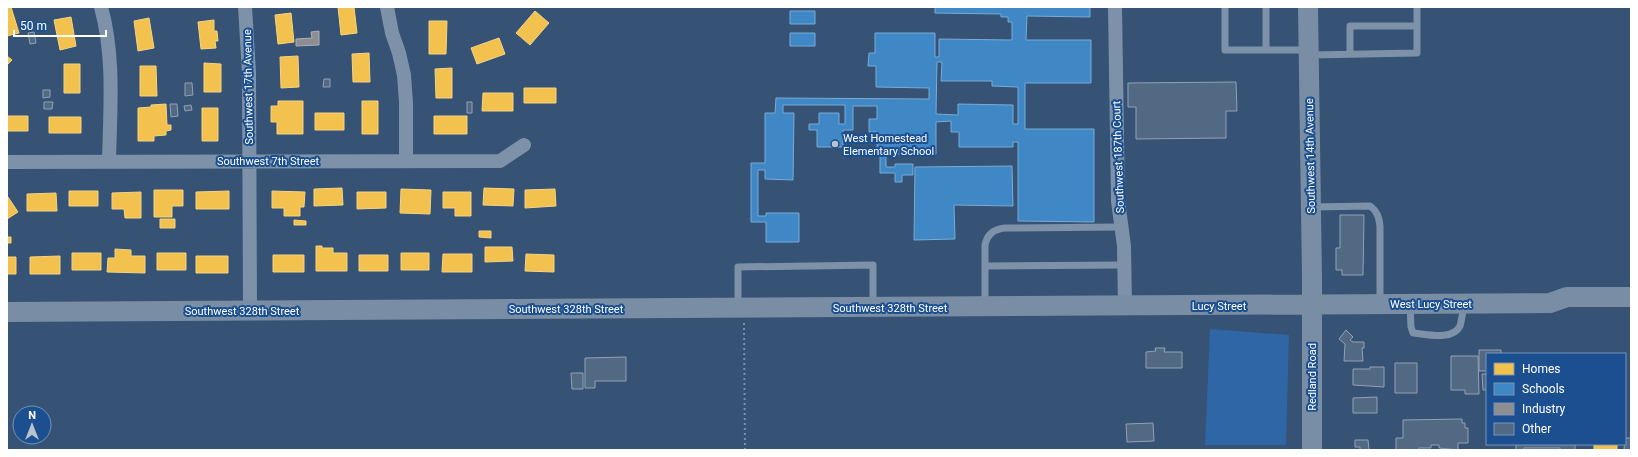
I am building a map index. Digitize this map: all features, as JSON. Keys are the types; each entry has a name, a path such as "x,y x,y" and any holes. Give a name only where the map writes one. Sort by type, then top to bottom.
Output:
{"street":[{"path":"101,7 107,33 110,62 109,162"},
{"name":"Southwest 17th Avenue","path":"245,7 249,58 250,311"},
{"path":"387,7 392,33 399,53 404,75 407,114 406,161"},
{"name":"Southwest 187th Court","path":"1115,7 1118,201 1124,265 1125,306"},
{"name":"Southwest 14th Avenue","path":"1308,7 1312,207 1312,305"},
{"name":"Southwest 7th Street","path":"7,162 500,161 524,145"},
{"name":"West Lucy Street","path":"1312,305 1550,303 1567,297 1631,297"},
{"name":"West Lucy Street","path":"1550,303 1565,310 1631,309"},
{"name":"Lucy Street","path":"1125,306 1312,305"},
{"name":"Redland Road","path":"1312,305 1312,450"},
{"name":"Southwest 328th Street","path":"7,312 1125,306"}],"lane":[{"path":"1225,7 1225,50 1266,50 1350,54 1417,53 1417,7"},
{"path":"1266,7 1266,50"},
{"path":"1350,54 1350,26 1417,26"},
{"path":"1312,207 1370,206 1379,216 1380,304"},
{"path":"985,307 986,241 992,232 1000,228 1121,227"},
{"path":"741,308 738,266 873,265 873,308"},
{"path":"985,266 1124,265"},
{"path":"1410,304 1411,327 1413,333 1437,335 1450,334 1457,331 1460,325 1464,304"}],"path":[{"path":"741,308 745,450"}],"shaded area":[{"path":"1210,329 1289,335 1286,445 1205,445"}],"building: Homes":[{"path":"7,7 11,7 19,33 7,36"},
{"path":"338,7 354,7 357,33 341,35"},
{"path":"535,11 549,23 530,45 516,33"},
{"path":"291,13 294,42 278,44 275,15"},
{"path":"71,17 76,46 60,50 54,20"},
{"path":"149,18 154,48 138,51 134,21"},
{"path":"214,20 214,31 217,31 218,41 215,41 216,48 201,49 198,22"},
{"path":"429,21 447,21 446,54 429,54"},
{"path":"499,38 505,54 477,64 471,48"},
{"path":"369,53 370,82 353,82 352,54"},
{"path":"7,56 12,60 7,65"},
{"path":"298,56 299,87 281,88 280,57"},
{"path":"204,63 221,64 221,92 204,92"},
{"path":"64,64 80,64 80,93 64,93"},
{"path":"140,66 156,66 157,96 140,96"},
{"path":"452,68 452,98 436,98 435,69"},
{"path":"524,88 556,88 556,103 524,103"},
{"path":"483,93 513,93 513,111 482,111"},
{"path":"278,101 303,101 303,134 277,134 277,122 271,122 271,106 278,106"},
{"path":"362,101 378,101 378,134 362,134"},
{"path":"166,104 167,125 171,125 171,130 166,131 166,135 154,136 154,141 138,141 138,108"},
{"path":"202,108 218,108 218,141 202,141"},
{"path":"315,113 344,113 344,130 315,130"},
{"path":"7,116 28,116 28,131 7,131"},
{"path":"434,116 467,116 467,134 434,134"},
{"path":"49,117 81,117 81,133 49,133"},
{"path":"342,188 343,205 314,206 314,189"},
{"path":"484,188 514,189 513,206 483,205"},
{"path":"401,189 431,190 430,214 400,213"},
{"path":"555,189 556,206 525,208 525,190"},
{"path":"154,190 183,190 183,206 172,206 172,217 154,217"},
{"path":"69,191 98,191 98,206 69,206"},
{"path":"229,191 229,209 196,209 196,192"},
{"path":"272,191 305,192 304,207 300,207 300,216 284,216 284,208 272,208"},
{"path":"141,192 141,218 125,218 124,209 112,209 112,193"},
{"path":"357,192 386,192 386,208 357,209"},
{"path":"443,192 471,192 471,216 455,216 455,208 443,208"},
{"path":"56,193 57,211 27,211 27,194"},
{"path":"8,197 18,212 7,219 7,198"},
{"path":"160,219 175,219 175,228 160,228"},
{"path":"294,220 306,221 306,225 294,225"},
{"path":"479,231 491,231 491,238 479,237"},
{"path":"7,237 11,237 11,243 7,243"},
{"path":"316,246 322,246 322,248 333,248 333,253 347,253 347,271 316,271"},
{"path":"485,247 512,247 513,261 485,262"},
{"path":"115,249 131,250 131,256 145,256 145,273 107,272 108,258 115,258"},
{"path":"72,253 101,253 101,270 72,270"},
{"path":"157,253 186,253 186,270 157,270"},
{"path":"401,253 429,253 429,270 401,270"},
{"path":"443,254 472,254 472,272 442,272"},
{"path":"526,254 554,255 554,272 525,271"},
{"path":"273,255 304,255 304,272 273,272"},
{"path":"359,255 388,255 388,271 359,271"},
{"path":"60,256 60,274 30,274 30,257"},
{"path":"196,256 228,256 228,273 196,273"},
{"path":"7,257 16,257 16,274 7,274"},
{"path":"1594,445 1617,445 1617,450 1594,450"}],"building: Schools":[{"path":"935,7 1090,7 1090,17 1027,16 1026,40 1091,40 1091,83 1025,83 1025,129 1094,129 1094,222 1018,221 1018,142 1013,142 1013,147 959,147 959,132 951,132 951,121 936,122 936,154 886,154 886,167 895,167 895,164 913,164 913,175 902,175 902,182 895,182 895,173 880,173 880,154 877,154 877,132 869,132 869,119 877,119 877,106 853,106 853,130 843,130 843,147 817,147 817,130 809,130 809,124 819,124 819,113 839,113 839,124 845,124 845,105 783,105 783,113 794,113 793,180 765,179 765,170 758,170 758,216 766,216 766,213 799,213 799,242 766,242 766,222 751,222 751,163 765,163 765,113 775,113 776,98 929,99 929,88 876,87 876,66 868,66 869,53 875,53 875,33 935,33 935,57 939,57 939,39 1012,40 1012,22 1008,22 1008,17 1001,17 1001,14 935,13","holes":["937,62 942,62 941,81 992,81 992,86 1018,87 1018,124 1013,124 1013,105 958,104 958,115 936,114"]},
{"path":"790,11 815,11 815,24 790,24"},
{"path":"790,33 815,33 815,46 790,46"},
{"path":"1012,166 1013,206 954,205 955,239 914,240 915,167"}],"building: Industry":[{"path":"319,31 319,45 296,46 296,39 312,38 311,32"}],"building: Other":[{"path":"34,32 36,43 30,44 28,33"},
{"path":"324,79 330,79 330,87 323,87"},
{"path":"1236,82 1237,111 1226,111 1226,138 1136,139 1136,107 1128,107 1128,83"},
{"path":"185,83 192,83 193,95 185,96"},
{"path":"43,90 50,90 50,97 43,98"},
{"path":"44,102 53,102 52,109 44,109"},
{"path":"467,102 472,102 472,113 467,113"},
{"path":"170,104 177,104 178,116 171,117"},
{"path":"191,105 192,110 185,111 184,106"},
{"path":"1340,215 1364,215 1363,275 1342,275 1342,270 1336,270 1336,248 1340,248"},
{"path":"1346,330 1353,337 1350,340 1353,342 1364,342 1364,348 1362,348 1363,361 1344,361 1345,344 1339,339"},
{"path":"1155,348 1165,348 1164,352 1182,352 1182,368 1146,368 1146,352 1156,351"},
{"path":"1479,350 1501,350 1501,353 1486,353 1486,371 1479,371"},
{"path":"1451,356 1478,356 1479,394 1465,394 1465,390 1451,390"},
{"path":"626,357 626,381 595,381 595,388 585,388 585,358"},
{"path":"1395,363 1417,363 1417,393 1395,393"},
{"path":"1370,367 1384,367 1384,387 1353,385 1353,369 1370,369"},
{"path":"571,373 583,373 583,389 572,389"},
{"path":"1482,374 1486,374 1486,390 1483,390"},
{"path":"1377,397 1377,413 1353,413 1353,398"},
{"path":"1462,419 1462,423 1465,423 1465,428 1468,428 1468,443 1458,443 1458,450 1439,448 1439,445 1431,445 1431,448 1419,448 1419,450 1396,450 1396,438 1403,438 1403,420"},
{"path":"1153,423 1154,441 1127,442 1126,424"},
{"path":"1626,438 1631,438 1631,450 1624,450"},
{"path":"1355,440 1368,440 1369,450 1360,450 1360,447 1355,447"},
{"path":"1516,445 1575,445 1575,450 1560,450 1560,448 1524,448 1524,450 1516,450"}],"place":[{"name":"West Homestead Elementary School","path":"835,144"}]}
